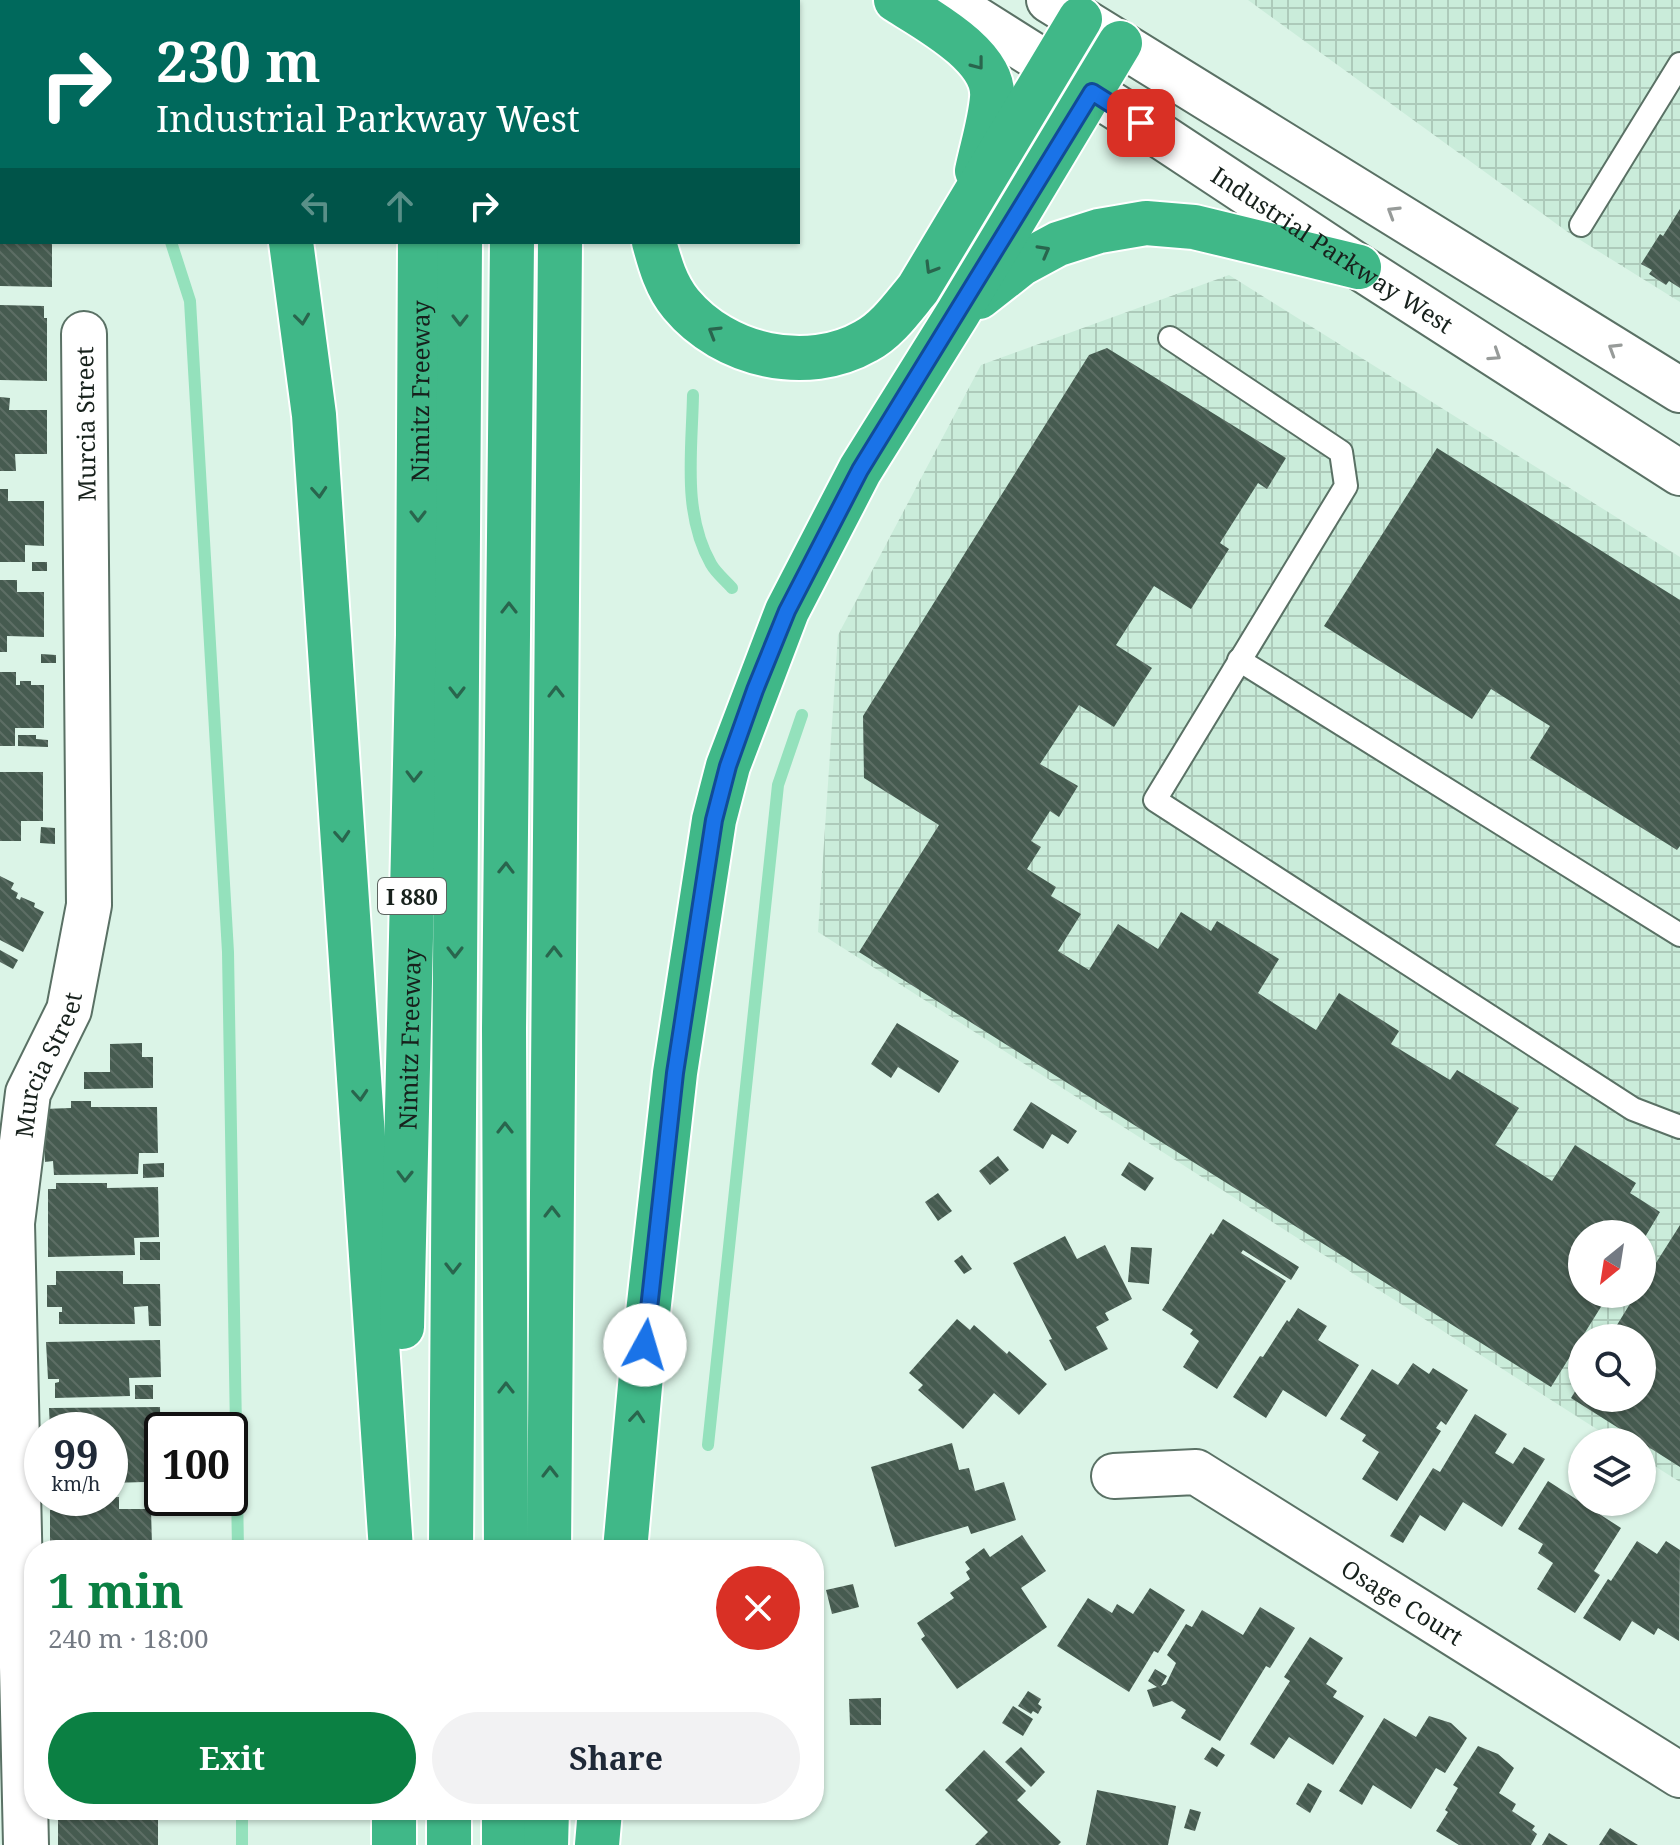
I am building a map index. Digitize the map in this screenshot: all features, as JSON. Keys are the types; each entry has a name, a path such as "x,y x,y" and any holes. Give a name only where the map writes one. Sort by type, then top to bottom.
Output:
{"highway":[{"path":"896,0 958,39 990,78 993,96 971,201"},
{"path":"655,244 663,274 680,303 704,328 737,346 771,356 808,359 842,353 868,340 893,318 918,289 1053,67 1065,10"},
{"path":"626,1540 641,1375 677,1059 714,820 728,766 787,611 860,470 1120,43"},
{"path":"958,313 1021,264 1058,244 1099,231 1146,223 1194,227 1359,267"},
{"path":"291,244 314,415 393,1540"},
{"name":"Nimitz Freeway","path":"394,1540 418,635 420,244"},
{"name":"I 880","path":"451,1540 460,244"},
{"path":"506,1540 504,1029 512,244"},
{"path":"549,1540 560,244"},
{"path":"394,1820 394,1845"},
{"path":"449,1820 449,1845"},
{"path":"504,1820 504,1845"},
{"path":"546,1845 547,1820"},
{"path":"597,1845 599,1820"}],"street":[{"name":"Industrial Parkway West","path":"946,0 1680,473"},
{"path":"1065,10 1680,390"},
{"name":"Murcia Street","path":"24,1807 11,1561 6,1222 28,1093 69,1010 89,905 84,334"},
{"name":"Osage Court","path":"1114,1476 1196,1472 1680,1775"},
{"name":"Murcia Street","path":"25,1820 26,1845"}],"lane":[{"path":"1581,225 1680,64"},
{"path":"1170,338 1341,452 1346,486 1155,800 1633,1109 1680,1127"},
{"path":"1239,660 1680,935"}],"shaded area":[{"path":"1248,0 1680,0 1680,302 1569,233"},
{"path":"1229,275 1680,557 1680,1482 1656,1467 1656,1428 1595,1428 1570,1412 1656,1412 1656,1324 1568,1324 1568,1411 818,932 838,635 981,365"}],"building":[{"path":"1680,209 1680,288 1669,281 1666,285 1649,274 1652,270 1641,264"},
{"path":"0,244 52,244 52,287 0,286"},
{"path":"0,305 44,306 44,318 47,318 47,381 0,380"},
{"path":"1107,348 1286,458 1267,489 1258,483 1220,543 1229,549 1191,609 1154,586 1116,645 1152,668 1114,727 1079,705 1040,764 1078,786 1059,817 1050,811 1031,841 1041,847 1027,869 1056,887 1051,896 1081,914 1058,951 1089,970 1118,924 1158,949 1181,912 1211,931 1217,921 1279,959 1258,993 1316,1030 1339,993 1399,1031 1391,1044 1450,1080 1457,1070 1519,1108 1495,1145 1552,1181 1575,1145 1636,1183 1630,1193 1660,1212 1655,1220 1568,1220 1568,1308 1600,1308 1590,1324 1568,1324 1568,1360 1551,1387 859,952 939,825 864,778 863,716 1089,355"},
{"path":"0,397 10,398 9,410 47,410 47,454 15,454 16,471 0,471"},
{"path":"1437,448 1680,600 1680,846 1677,850 1530,758 1550,726 1491,689 1472,719 1324,626"},
{"path":"0,489 8,489 8,501 44,501 44,546 25,545 25,562 0,562"},
{"path":"32,562 47,562 47,571 32,571"},
{"path":"0,580 17,580 17,592 44,592 44,637 7,636 7,652 0,652"},
{"path":"41,654 56,655 56,663 41,663"},
{"path":"0,672 16,672 16,685 20,685 20,681 31,681 31,685 44,685 44,728 15,728 15,746 0,746"},
{"path":"18,735 36,735 36,739 48,740 48,747 18,746"},
{"path":"0,772 43,772 43,821 21,821 21,841 0,841"},
{"path":"41,827 55,828 55,844 40,843"},
{"path":"0,876 14,883 11,889 18,893 16,898 35,903 34,907 44,912 23,952 0,940"},
{"path":"0,950 18,960 13,969 0,962"},
{"path":"897,1023 959,1061 939,1093 898,1067 891,1078 871,1064"},
{"path":"142,1043 142,1057 153,1057 153,1088 84,1089 84,1072 110,1072 110,1044"},
{"path":"71,1101 91,1101 91,1107 157,1107 158,1153 139,1153 138,1174 54,1175 53,1161 45,1162 43,1109 71,1108"},
{"path":"1031,1102 1077,1131 1068,1144 1052,1134 1043,1149 1013,1130"},
{"path":"998,1156 1009,1170 990,1185 979,1171"},
{"path":"1129,1162 1154,1178 1145,1191 1121,1175"},
{"path":"164,1163 164,1177 143,1178 143,1164"},
{"path":"56,1183 107,1183 107,1188 158,1187 159,1237 134,1238 135,1255 48,1257 48,1189 56,1189"},
{"path":"938,1193 952,1211 938,1221 925,1202"},
{"path":"1223,1219 1299,1267 1291,1280 1243,1250 1241,1253 1286,1281 1217,1389 1183,1367 1199,1341 1190,1334 1193,1330 1162,1310"},
{"path":"1680,1225 1680,1467 1656,1452 1656,1428 1618,1428 1593,1412 1656,1412 1656,1324 1618,1324 1627,1308 1656,1308 1656,1263"},
{"path":"1065,1236 1077,1259 1105,1245 1132,1299 1105,1313 1109,1320 1096,1327 1108,1349 1065,1371 1013,1263"},
{"path":"140,1242 160,1242 160,1260 140,1260"},
{"path":"1131,1247 1152,1248 1149,1284 1128,1282"},
{"path":"962,1255 972,1269 964,1274 954,1261"},
{"path":"56,1271 123,1271 123,1284 160,1284 161,1326 149,1326 148,1306 134,1307 135,1324 59,1324 62,1307 47,1307 47,1285 56,1285"},
{"path":"1298,1308 1327,1326 1318,1340 1359,1365 1326,1417 1283,1390 1266,1418 1233,1397"},
{"path":"957,1319 970,1330 974,1325 1047,1384 1019,1415 994,1393 963,1429 918,1390 923,1385 909,1373"},
{"path":"160,1340 161,1377 129,1378 130,1396 55,1398 55,1383 59,1379 48,1379 46,1342"},
{"path":"1413,1363 1429,1374 1433,1368 1468,1390 1446,1425 1441,1421 1436,1428 1441,1431 1397,1501 1362,1479 1379,1452 1362,1441 1366,1435 1340,1419 1372,1369 1398,1385"},
{"path":"135,1385 153,1385 153,1399 135,1399"},
{"path":"160,1407 160,1412 144,1412 144,1482 128,1482 128,1412 49,1412 49,1408"},
{"path":"1475,1414 1507,1434 1495,1453 1513,1464 1524,1447 1545,1459 1502,1527 1463,1502 1445,1531 1420,1515 1403,1543 1390,1536 1433,1468 1440,1472"},
{"path":"952,1443 959,1470 969,1468 975,1491 1004,1482 1016,1520 971,1534 968,1526 895,1547 871,1467"},
{"path":"1548,1481 1568,1494 1568,1516 1602,1516 1621,1528 1594,1571 1600,1575 1575,1613 1537,1589 1553,1563 1538,1553 1543,1544 1518,1529"},
{"path":"128,1509 144,1509 144,1516 151,1516 152,1540 50,1540 50,1516 128,1516"},
{"path":"1022,1535 1046,1571 1021,1588 1047,1627 957,1689 921,1639 925,1636 917,1623 954,1598 950,1593 970,1579 966,1572 970,1569 965,1562 984,1548 990,1557"},
{"path":"1637,1541 1657,1554 1666,1541 1680,1550 1679,1641 1658,1628 1654,1635 1632,1621 1620,1641 1583,1618"},
{"path":"853,1584 859,1607 832,1614 826,1590"},
{"path":"1150,1588 1185,1610 1158,1653 1154,1651 1129,1692 1057,1646 1088,1598 1112,1613 1117,1604 1133,1614"},
{"path":"1260,1607 1295,1628 1270,1668 1266,1666 1220,1741 1181,1718 1186,1710 1172,1701 1153,1707 1147,1690 1157,1687 1148,1681 1155,1669 1167,1676 1161,1686 1166,1684 1176,1663 1167,1655 1186,1624 1192,1627 1202,1610 1243,1635"},
{"path":"1310,1637 1343,1658 1326,1684 1337,1691 1333,1697 1364,1716 1333,1765 1289,1737 1274,1759 1250,1744 1290,1681 1284,1677"},
{"path":"1028,1691 1041,1699 1038,1704 1042,1707 1038,1714 1033,1711 1031,1714 1018,1706"},
{"path":"881,1698 881,1725 850,1725 849,1699"},
{"path":"1013,1706 1033,1719 1023,1736 1002,1723"},
{"path":"1429,1716 1451,1723 1467,1738 1445,1773 1436,1768 1411,1809 1373,1785 1362,1805 1339,1791 1384,1718 1416,1737"},
{"path":"1478,1746 1498,1754 1514,1768 1499,1793 1516,1804 1512,1811 1535,1826 1532,1830 1537,1834 1531,1845 1459,1845 1436,1831 1458,1788 1453,1785"},
{"path":"1021,1747 1045,1772 1031,1787 1005,1762"},
{"path":"1212,1747 1225,1755 1217,1767 1204,1759"},
{"path":"984,1750 1026,1791 1017,1800 1061,1842 1058,1845 975,1845 988,1832 945,1790"},
{"path":"1308,1783 1322,1791 1310,1813 1296,1804"},
{"path":"1097,1790 1176,1806 1168,1845 1086,1845"},
{"path":"1190,1809 1201,1812 1195,1831 1184,1828"},
{"path":"58,1820 158,1820 158,1845 58,1845"},
{"path":"1610,1828 1638,1845 1599,1845"},
{"path":"1549,1833 1568,1845 1542,1845"}],"waterway":[{"path":"172,244 190,301 228,952 238,1540"},
{"path":"693,395 691,481 696,524 711,564 732,588"},
{"path":"708,1445 778,785 802,715"},
{"path":"242,1820 242,1845"}],"route":[{"path":"645,1345 675,1073 714,820 728,766 787,611 860,470 1092,92 1141,123"}]}
